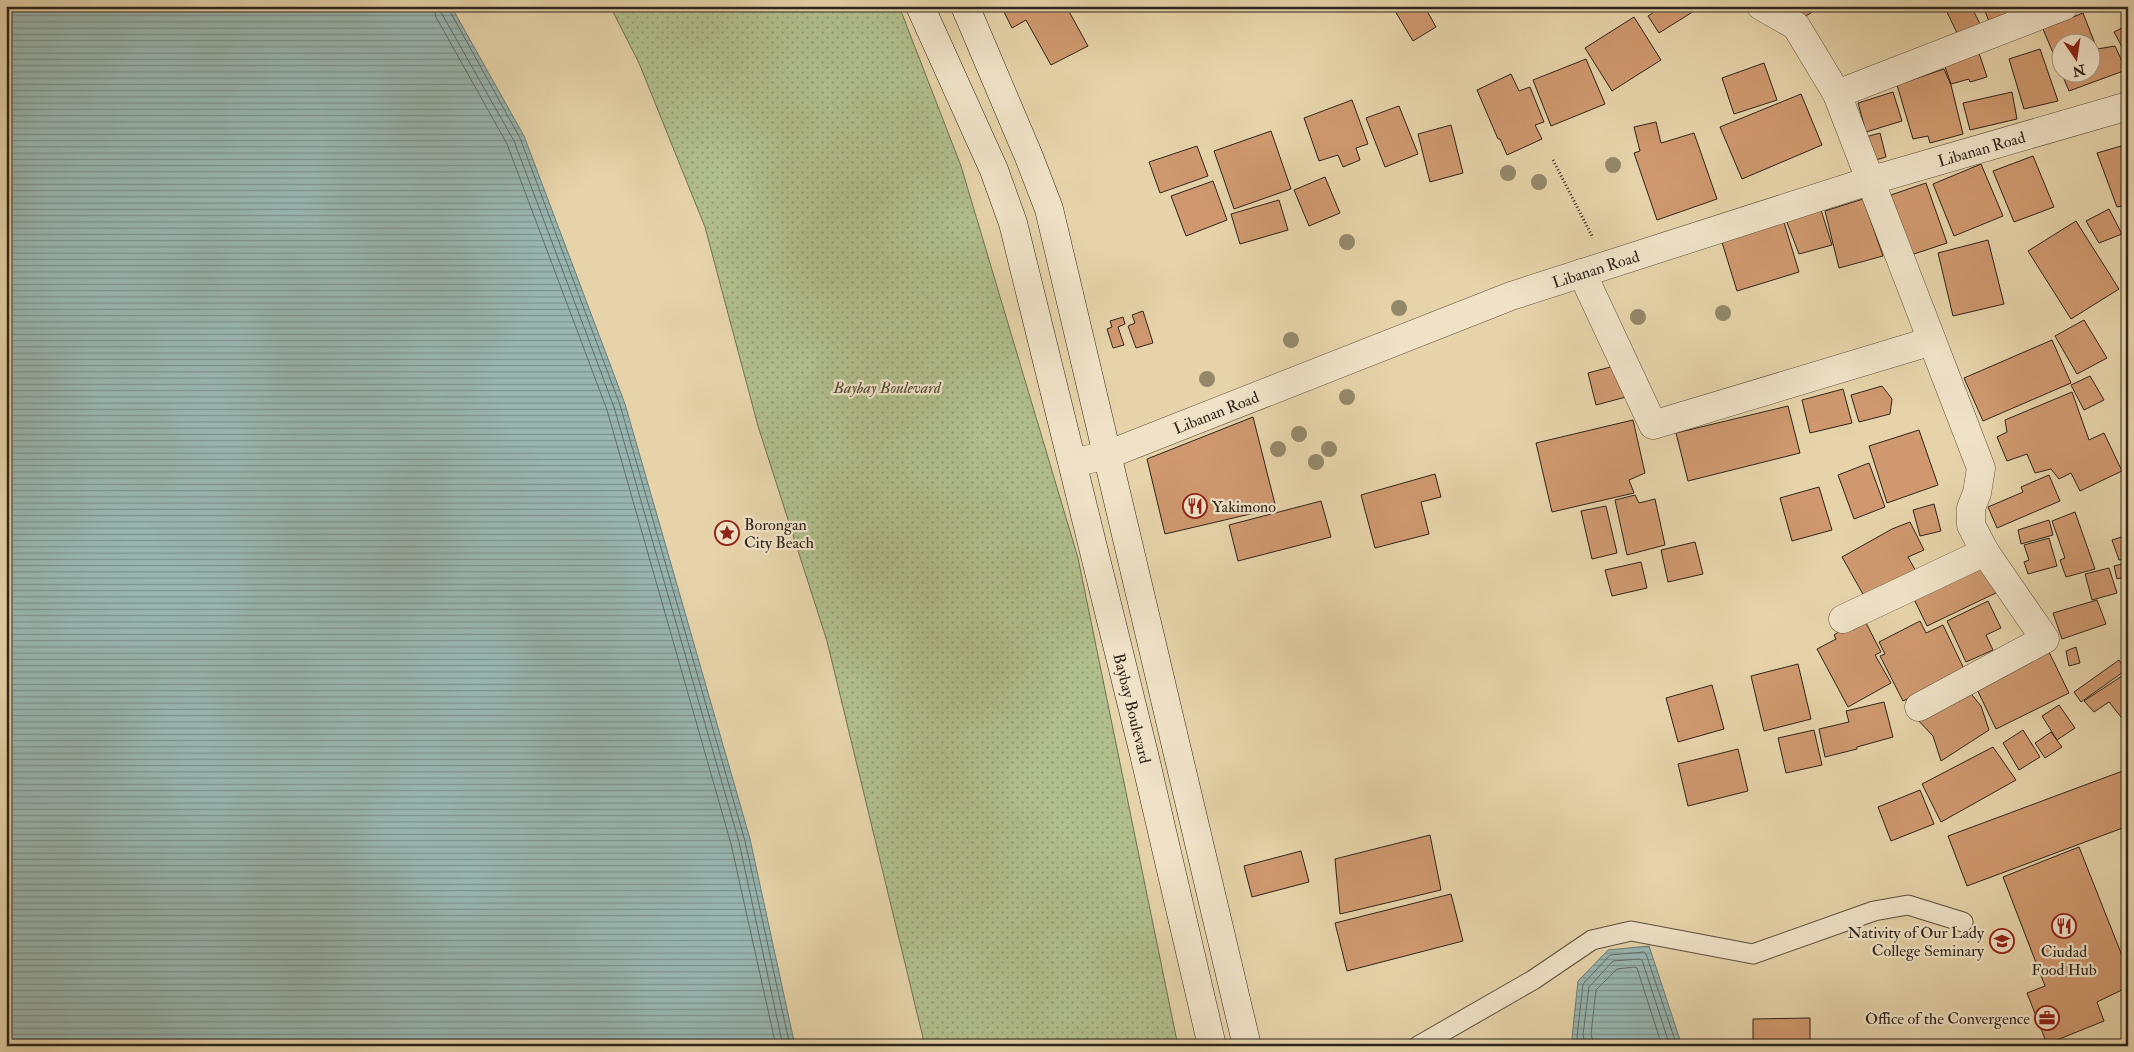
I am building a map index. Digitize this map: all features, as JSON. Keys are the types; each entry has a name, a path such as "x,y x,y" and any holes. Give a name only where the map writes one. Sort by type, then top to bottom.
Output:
{"street":[{"name":"Baybay Boulevard","path":"920,6 994,170 1010,214 1029,282 1144,754 1212,1046"},
{"name":"Baybay Boulevard","path":"965,6 1029,157 1049,210 1247,1046"},
{"path":"1761,6 1796,26 1837,94 1981,468 1977,493 1971,508 1970,525 1984,552 2045,639 1920,707"},
{"path":"1837,94 2064,6"},
{"name":"Libanan Road","path":"1073,463 1107,455 1511,296 1870,181 2128,106"},
{"path":"1582,273 1653,425 1932,341"},
{"path":"1843,619 1984,552"}],"lane":[{"path":"1418,1046 1533,980 1592,940 1631,931 1753,954 1874,911 1908,905 1963,922"}],"path":[{"path":"1554,160 1607,265"}],"green space":[{"name":"Baybay Boulevard","path":"610,6 899,6 961,166 1078,558 1178,1046 925,1046 827,641 758,426 705,227 639,63"}],"water":[{"path":"6,6 451,6 524,136 625,404 750,839 795,1046 6,1046"},
{"path":"1649,946 1682,1046 1576,1046 1572,1038 1578,981 1608,950"}],"building":[{"path":"1001,6 1066,6 1088,46 1051,65 1026,20 1012,28"},
{"path":"1392,6 1432,6 1426,9 1436,27 1413,41"},
{"path":"1663,6 1702,6 1659,33 1648,16"},
{"path":"1786,6 1822,6 1796,22"},
{"path":"1944,6 1971,6 1981,26 1959,37"},
{"path":"1983,6 2033,6 1990,24"},
{"path":"2083,13 2090,32 2052,32 2052,50 2043,29"},
{"path":"1634,17 1661,60 1612,91 1585,48"},
{"path":"2128,25 2128,58 2114,32"},
{"path":"2115,46 2126,70 2102,79 2102,48"},
{"path":"2040,49 2058,101 2024,109 2009,59"},
{"path":"1979,53 1987,77 1970,82 1969,79 1951,84 1944,64"},
{"path":"1586,59 1605,104 1551,126 1533,80"},
{"path":"1764,63 1777,100 1734,114 1722,78"},
{"path":"1944,69 1951,85 1963,134 1930,143 1928,136 1913,139 1897,85"},
{"path":"1511,74 1519,91 1530,87 1544,122 1535,125 1542,139 1507,155 1477,90"},
{"path":"2065,82 2093,82 2069,91"},
{"path":"1893,92 1902,121 1866,132 1858,103"},
{"path":"2012,92 2017,119 1970,130 1963,103"},
{"path":"1801,94 1822,145 1742,179 1720,127"},
{"path":"1352,100 1368,144 1356,148 1360,160 1343,167 1338,155 1319,161 1304,118"},
{"path":"1399,106 1418,154 1385,167 1366,118"},
{"path":"1656,122 1661,143 1694,133 1717,199 1657,220 1634,153 1640,151 1634,127"},
{"path":"1451,125 1463,173 1430,182 1418,134"},
{"path":"1271,131 1291,189 1234,209 1214,151"},
{"path":"1880,133 1886,157 1855,166 1848,142"},
{"path":"2128,144 2128,205 2117,207 2097,153"},
{"path":"1197,146 1208,176 1160,193 1149,162"},
{"path":"2033,156 2054,207 2014,222 1993,171"},
{"path":"1981,164 2003,216 1954,236 1933,184"},
{"path":"1325,177 1340,213 1309,226 1294,190"},
{"path":"1213,181 1227,220 1186,236 1171,196"},
{"path":"1926,183 1947,243 1902,258 1882,198"},
{"path":"1863,199 1883,256 1839,268 1825,211"},
{"path":"1279,200 1288,230 1240,244 1231,214"},
{"path":"2109,209 2122,234 2099,243 2086,221"},
{"path":"1821,210 1832,245 1799,254 1786,220"},
{"path":"1783,219 1799,272 1737,291 1721,239"},
{"path":"2076,221 2119,289 2071,319 2028,251"},
{"path":"1988,240 2004,304 1953,316 1938,253"},
{"path":"1143,311 1153,343 1136,348 1128,326 1135,323 1132,315"},
{"path":"1123,317 1125,324 1118,327 1124,345 1113,348 1107,329 1112,327 1110,321"},
{"path":"2084,320 2107,358 2077,374 2055,336"},
{"path":"2052,340 2071,383 1983,421 1964,378"},
{"path":"1618,365 1626,397 1596,405 1588,373"},
{"path":"2090,376 2104,400 2084,410 2071,385"},
{"path":"1882,386 1892,399 1890,414 1859,422 1851,395"},
{"path":"1843,389 1852,423 1810,433 1802,400"},
{"path":"2072,392 2089,440 2104,433 2122,471 2080,491 2071,473 2059,479 2051,469 2035,473 2027,454 2007,461 1997,437 2007,432 2005,420"},
{"path":"1788,406 1800,453 1688,481 1676,433"},
{"path":"1253,417 1276,508 1165,534 1147,459"},
{"path":"1633,420 1645,473 1629,480 1634,493 1552,512 1536,443"},
{"path":"1919,430 1938,485 1887,503 1869,446"},
{"path":"1869,463 1885,507 1854,519 1838,475"},
{"path":"1435,474 1441,497 1421,502 1429,534 1375,548 1361,495"},
{"path":"2049,475 2060,501 1997,528 1988,507 2023,492 2021,487"},
{"path":"1819,487 1832,530 1792,541 1780,498"},
{"path":"1635,495 1639,503 1655,499 1665,545 1627,555 1615,500"},
{"path":"1321,501 1331,537 1238,561 1229,525"},
{"path":"1934,504 1941,531 1920,536 1913,510"},
{"path":"1606,506 1617,553 1592,559 1581,511"},
{"path":"2075,512 2095,569 2066,577 2060,560 2065,558 2052,521"},
{"path":"2049,520 2053,535 2021,544 2018,530"},
{"path":"1910,522 1924,550 1908,557 1918,575 1868,603 1842,557 1892,529"},
{"path":"2128,535 2128,564 2126,559 2119,560 2112,540"},
{"path":"2049,538 2057,566 2028,574 2024,562 2029,560 2024,545"},
{"path":"1695,542 1703,574 1668,582 1661,550"},
{"path":"1985,561 2000,591 1927,626 1913,597"},
{"path":"1641,562 1647,588 1612,596 1605,570"},
{"path":"2122,564 2125,577 2117,579 2114,566"},
{"path":"2109,568 2117,593 2092,600 2085,574"},
{"path":"2097,600 2106,624 2062,639 2053,613"},
{"path":"1988,601 2001,628 1986,635 1993,650 1966,662 1947,621"},
{"path":"1920,621 1926,633 1943,625 1965,671 1903,701 1880,656 1885,654 1879,642"},
{"path":"1866,623 1881,652 1875,655 1891,683 1848,707 1817,649 1836,639 1834,635 1849,625 1853,630"},
{"path":"2046,646 2069,693 1996,729 1973,681"},
{"path":"2076,647 2080,663 2069,666 2066,651"},
{"path":"2119,660 2126,670 2081,702 2074,692"},
{"path":"1798,664 1811,719 1764,731 1751,676"},
{"path":"2128,672 2128,713 2121,717 2109,702 2094,712 2084,701"},
{"path":"1712,685 1724,729 1678,742 1666,698"},
{"path":"1968,690 1981,706 1989,730 1941,761 1933,736 1915,717"},
{"path":"1884,702 1893,737 1825,757 1819,729 1849,722 1846,711"},
{"path":"2059,705 2075,728 2057,740 2042,716"},
{"path":"1814,730 1822,765 1786,773 1778,738"},
{"path":"2023,730 2040,757 2019,770 2003,743"},
{"path":"2051,732 2062,747 2045,758 2035,743"},
{"path":"1993,747 2016,780 1941,822 1922,784"},
{"path":"1738,749 1748,791 1688,806 1678,764"},
{"path":"2128,769 2128,826 1967,886 1948,836"},
{"path":"1920,790 1934,824 1891,841 1878,807"},
{"path":"1430,835 1441,890 1340,914 1335,859"},
{"path":"2079,847 2123,958 2128,976 2128,987 2097,1002 2104,1021 2047,1044 2027,993 2045,986 2003,877"},
{"path":"1301,851 1309,882 1252,897 1244,866"},
{"path":"1451,894 1463,941 1347,971 1335,923"},
{"path":"1810,1018 1810,1046 1753,1046 1753,1019"}],"place":[{"name":"Yakimono","path":"1195,506"},
{"name":"Borongan City Beach","path":"727,533"},
{"name":"Ciudad Food Hub","path":"2064,926"},
{"name":"Nativity of Our Lady College Seminary","path":"2002,941"},
{"name":"Office of the Convergence","path":"2047,1018"}]}
